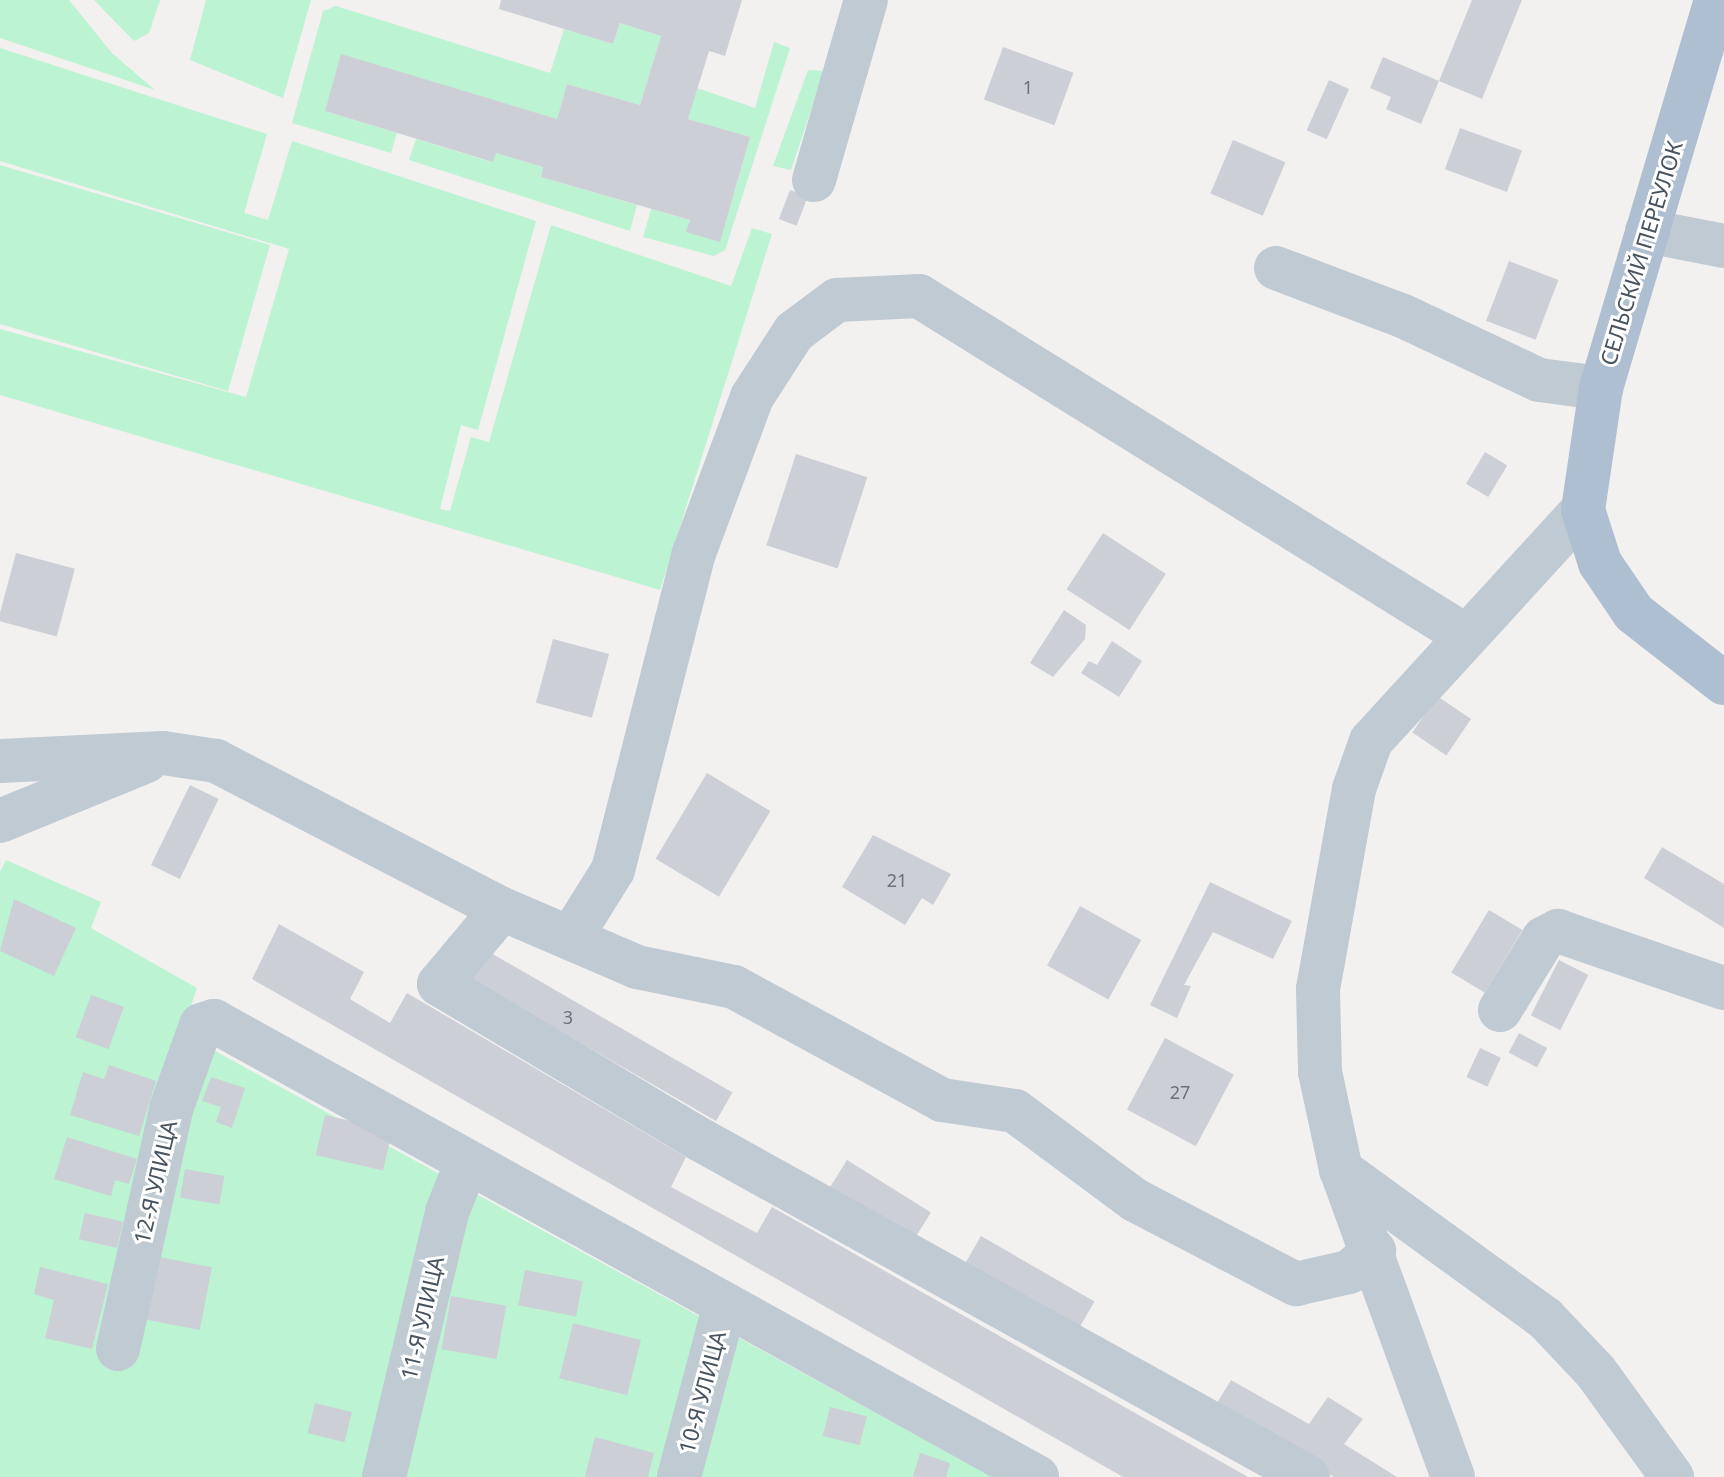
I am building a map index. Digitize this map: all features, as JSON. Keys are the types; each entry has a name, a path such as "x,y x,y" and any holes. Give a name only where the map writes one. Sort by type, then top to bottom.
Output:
{"main road":[{"name":"СЕЛЬСКИЙ ПЕРЕУЛОК","path":"1583,510 1601,388 1716,0"},
{"path":"1583,510 1600,563 1634,613 1724,683"}],"street":[{"path":"814,180 866,0"},
{"path":"1647,231 1724,246"},
{"path":"1276,268 1403,316 1539,380 1601,388"},
{"path":"573,934 613,870 694,553 752,397 794,332 837,300 919,296 1466,636"},
{"path":"1453,1477 1374,1251 1341,1170 1320,1072 1318,989 1354,789 1371,741 1583,510"},
{"path":"0,761 163,753 216,761 502,909 573,934 637,967 734,987 942,1100 1015,1111 1135,1200 1296,1284 1349,1272 1374,1251"},
{"path":"0,821 163,753"},
{"path":"502,909 439,984 701,1140 1308,1477"},
{"path":"1500,1010 1544,938 1558,931 1724,988"},
{"name":"12-Я УЛИЦА","path":"118,1349 171,1109 208,1020 467,1162"},
{"path":"467,1162 724,1308 976,1461 1037,1477"},
{"name":"11-Я УЛИЦА","path":"384,1477 447,1212 467,1162"},
{"path":"1341,1170 1545,1318 1596,1372 1672,1477"},
{"name":"10-Я УЛИЦА","path":"679,1477 724,1308"}],"green space":[{"path":"0,0 69,0 112,53 155,90 0,38"},
{"path":"94,0 160,0 149,33 134,41"},
{"path":"206,0 311,0 283,98 190,60"},
{"path":"336,6 550,73 564,29 613,44 620,23 661,36 640,105 567,84 557,119 342,55 325,111 397,133 391,153 292,123 323,11"},
{"path":"774,42 790,48 725,250 714,256 643,237 651,209 690,220 687,232 720,241 750,137 688,119 697,88 755,108"},
{"path":"0,48 267,134 244,213 268,220 292,141 536,221 478,430 461,425 440,509 450,511 471,437 489,442 551,225 731,286 752,228 772,234 660,590 0,395 0,329 246,397 289,249 0,161"},
{"path":"808,70 824,71 791,170 773,166"},
{"path":"416,139 492,162 496,153 543,167 541,177 637,205 630,231 409,160"},
{"path":"0,165 270,245 228,391 0,324"},
{"path":"6,860 101,902 91,928 197,988 182,1033 993,1477 0,1477 0,872"}],"building":[{"path":"501,0 742,0 725,56 709,51 688,119 750,137 720,242 686,232 690,220 541,177 543,167 496,153 493,162 325,111 341,54 557,119 567,84 640,105 661,36 620,23 613,44 499,9"},
{"path":"1472,0 1522,0 1482,99 1439,81"},
{"path":"1003,47 1073,73 1054,125 984,100"},
{"path":"1383,57 1439,81 1421,124 1386,109 1391,97 1370,88"},
{"path":"1329,80 1349,89 1327,139 1307,130"},
{"path":"1460,128 1522,151 1507,192 1445,169"},
{"path":"1233,140 1285,162 1263,216 1210,193"},
{"path":"790,190 808,197 797,226 779,219"},
{"path":"1509,261 1558,280 1536,340 1486,321"},
{"path":"1485,452 1507,465 1488,497 1466,484"},
{"path":"796,454 867,477 838,568 766,545"},
{"path":"1103,533 1166,574 1129,630 1067,589"},
{"path":"16,553 75,569 57,636 0,621"},
{"path":"1064,610 1086,625 1085,639 1053,677 1030,663"},
{"path":"553,639 609,654 592,718 536,703"},
{"path":"1112,641 1142,661 1119,697 1081,673 1089,661 1097,665"},
{"path":"1437,696 1471,719 1446,755 1412,732"},
{"path":"707,773 770,811 719,897 655,859"},
{"path":"190,785 219,799 180,879 151,865"},
{"path":"873,835 951,874 933,905 922,898 905,925 842,887"},
{"path":"1662,847 1724,884 1724,928 1644,878"},
{"path":"1210,882 1292,921 1273,959 1213,932 1184,985 1191,986 1177,1018 1150,1005"},
{"path":"14,899 76,928 54,976 0,951"},
{"path":"1080,906 1141,940 1108,999 1047,965"},
{"path":"1489,910 1522,930 1485,993 1451,973"},
{"path":"279,924 364,972 350,999 390,1023 407,993 686,1157 671,1187 757,1233 772,1207 1248,1477 1123,1477 252,979"},
{"path":"484,949 733,1092 716,1121 467,978"},
{"path":"1559,960 1588,975 1560,1030 1531,1015"},
{"path":"91,995 124,1007 108,1049 76,1037"},
{"path":"1519,1033 1547,1048 1537,1067 1509,1052"},
{"path":"1165,1038 1234,1075 1196,1146 1127,1110"},
{"path":"1480,1048 1501,1058 1487,1087 1466,1077"},
{"path":"109,1065 156,1081 139,1136 70,1115 83,1072 104,1079"},
{"path":"211,1077 245,1088 232,1128 216,1122 221,1107 202,1101"},
{"path":"325,1115 392,1131 383,1170 316,1155"},
{"path":"67,1137 137,1159 129,1184 115,1180 111,1196 54,1179"},
{"path":"847,1160 931,1212 914,1240 830,1187"},
{"path":"185,1169 224,1176 219,1205 180,1198"},
{"path":"85,1213 123,1222 117,1248 79,1239"},
{"path":"981,1236 1094,1301 1077,1332 964,1266"},
{"path":"154,1256 212,1267 200,1330 142,1319"},
{"path":"40,1267 108,1284 92,1349 45,1338 54,1300 34,1294"},
{"path":"525,1270 583,1281 576,1317 518,1305"},
{"path":"451,1296 506,1306 497,1359 442,1349"},
{"path":"573,1323 641,1340 627,1395 559,1378"},
{"path":"1231,1380 1309,1424 1328,1397 1363,1419 1344,1444 1397,1477 1334,1477 1214,1408"},
{"path":"315,1403 352,1412 344,1442 308,1433"},
{"path":"830,1407 867,1416 860,1445 823,1436"},
{"path":"595,1437 654,1453 648,1477 585,1477"},
{"path":"920,1453 950,1463 946,1477 913,1477"}]}
